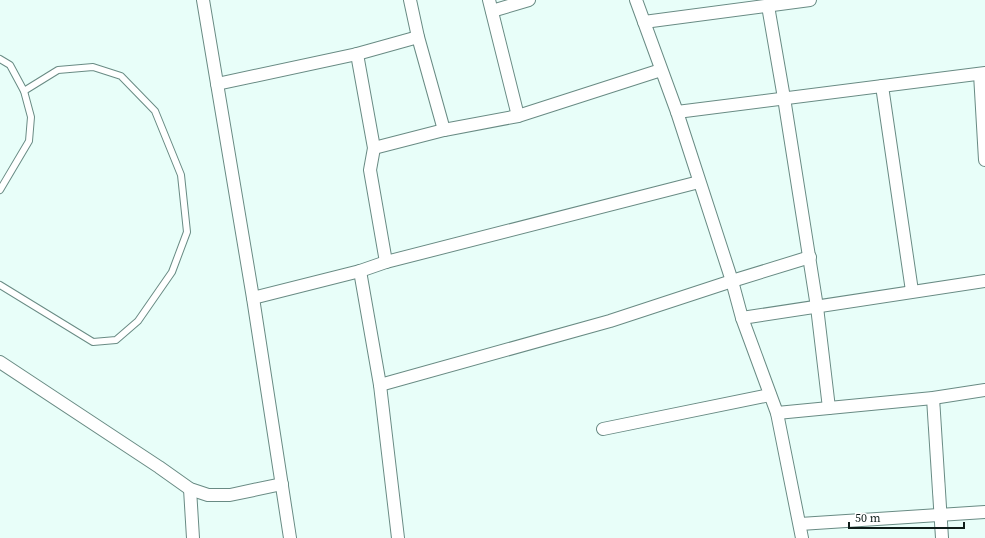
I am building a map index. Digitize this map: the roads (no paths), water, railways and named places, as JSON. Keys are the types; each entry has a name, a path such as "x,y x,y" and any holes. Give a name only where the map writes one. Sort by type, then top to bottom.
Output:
{"street":[{"path":"203,0 253,298 290,538"},
{"path":"410,0 418,37 444,130"},
{"path":"518,116 491,6 529,0"},
{"path":"636,0 677,112 732,281 742,318 777,413 802,538"},
{"path":"644,22 806,0"},
{"path":"768,6 818,307 829,408"},
{"path":"217,84 357,54 418,37"},
{"path":"357,54 374,148 370,170 386,262"},
{"path":"374,148 444,130 518,116 661,70"},
{"path":"677,112 982,74 985,160"},
{"path":"882,86 912,291"},
{"path":"253,298 360,271 386,262 699,182"},
{"path":"380,385 610,321 810,257"},
{"path":"360,271 380,385 398,538"},
{"path":"742,318 985,281"},
{"path":"0,362 190,489 208,494 230,495 282,484"},
{"path":"777,413 933,398 985,390"},
{"path":"603,429 770,395"},
{"path":"933,398 942,538"},
{"path":"190,489 192,538"},
{"path":"800,524 985,512"}],"lane":[{"path":"0,59 10,65 24,91 31,117 30,141 0,190"},
{"path":"0,286 93,342 116,340 138,321 172,272 187,232 181,175 155,111 121,76 93,67 58,70 24,91"}]}
